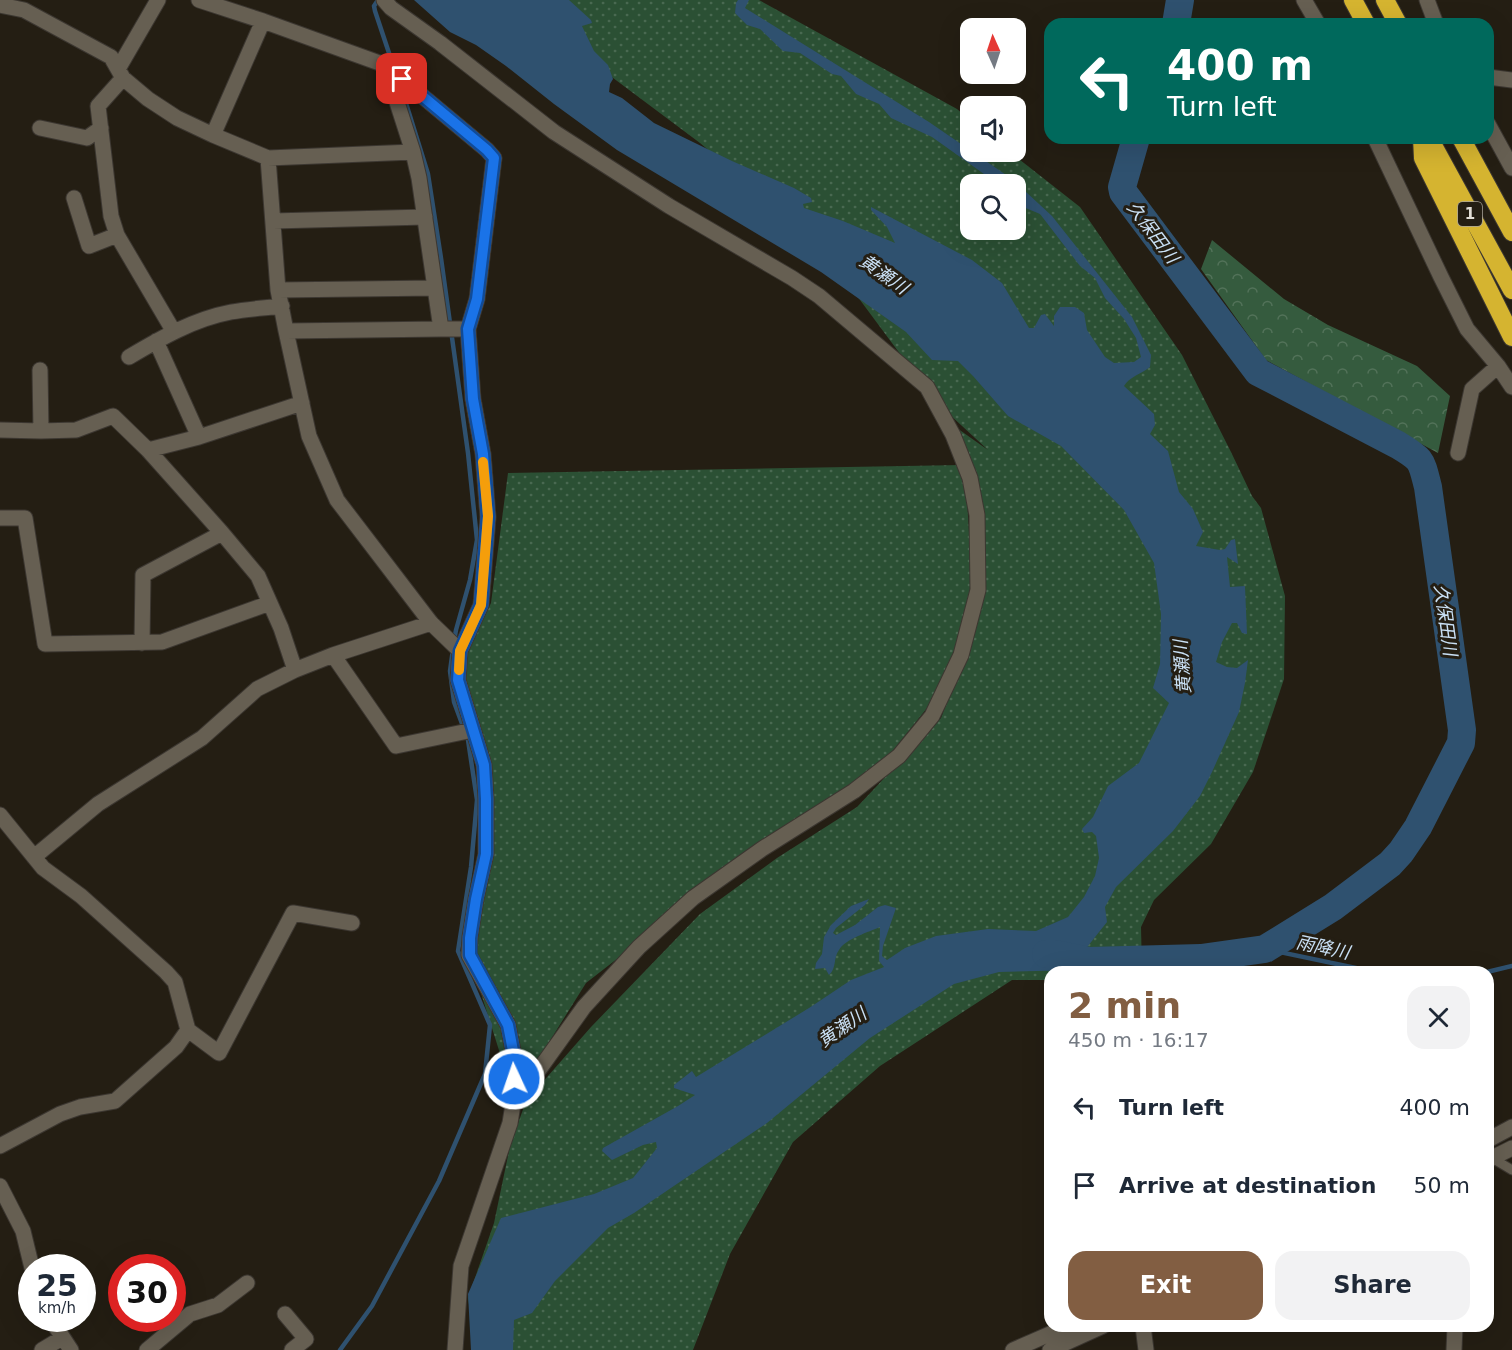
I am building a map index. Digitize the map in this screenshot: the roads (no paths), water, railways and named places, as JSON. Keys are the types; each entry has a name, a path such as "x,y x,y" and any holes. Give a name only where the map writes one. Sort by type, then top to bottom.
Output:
{"highway":[{"path":"1353,0 1363,18"},
{"path":"1385,0 1395,18"},
{"path":"1422,144 1423,158 1512,337"},
{"name":"1","path":"1431,144 1512,290"},
{"name":"1","path":"1464,144 1512,231"}],"street":[{"path":"158,0 120,74 98,106 111,216 117,235 174,332"},
{"path":"199,0 385,65 494,158 477,299 464,329 483,454 488,516 481,605 460,651 458,680 484,765 486,799 486,854 476,899 470,938 470,955 508,1025 515,1061 510,1123 461,1266 455,1350"},
{"path":"384,0 554,132 669,206 819,296 927,387 953,435 968,471 977,514 978,590 961,655 932,716 899,756 854,791 762,849 693,898 639,948 584,1007 513,1106"},
{"path":"1304,0 1314,18"},
{"path":"1427,0 1434,18"},
{"path":"0,5 24,10 111,57 120,74 148,99 177,118 268,158 413,152"},
{"path":"213,135 263,21"},
{"path":"385,65 413,152 441,329"},
{"path":"1494,78 1512,80"},
{"path":"40,129 87,138 100,128"},
{"path":"1494,135 1512,168"},
{"path":"1378,144 1467,329 1498,366 1512,387"},
{"path":"268,158 278,290 309,436 338,500 431,623 460,651"},
{"path":"74,198 89,246 117,235"},
{"path":"273,221 425,217"},
{"path":"278,290 435,288"},
{"path":"129,357 156,341 197,322 230,312 282,306"},
{"path":"286,331 464,329"},
{"path":"156,341 199,437"},
{"path":"1458,453 1472,388 1498,366"},
{"path":"40,370 41,431"},
{"path":"148,450 199,437 302,403"},
{"path":"0,430 76,430 113,416 148,450 222,532 258,576 281,628 295,670"},
{"path":"0,519 25,518 45,644 162,642 270,603"},
{"path":"142,644 143,575 222,532"},
{"path":"34,857 98,804 202,738 257,689 295,670 333,655 431,623"},
{"path":"333,655 396,746 473,730"},
{"path":"0,815 43,868 81,896 166,972 175,982 188,1030 219,1053 293,913 352,923"},
{"path":"0,1146 60,1114 80,1107 115,1101 176,1047 188,1030"},
{"path":"1494,1137 1512,1127"},
{"path":"1494,1157 1512,1148"},
{"path":"0,1186 23,1231 29,1254"},
{"path":"147,1350 190,1314 218,1305 247,1283"},
{"path":"285,1314 310,1345 292,1350"},
{"path":"1013,1350 1054,1332"},
{"path":"1050,1350 1090,1332"},
{"path":"1144,1332 1146,1350"},
{"path":"1454,1350 1455,1332"},
{"path":"42,1350 66,1344"}],"lane":[{"path":"1494,1161 1512,1170"}],"water":[{"name":"黄瀬川","path":"414,0 569,0 591,20 592,23 582,26 594,51 608,65 613,79 609,92 622,98 654,123 794,188 811,198 812,202 803,204 804,208 843,221 895,243 887,227 871,210 871,207 972,260 1002,283 1029,328 1034,328 1041,315 1045,314 1054,326 1054,316 1060,307 1075,307 1084,313 1087,330 1105,357 1114,363 1134,362 1141,357 1136,338 1124,319 1105,298 1095,278 1080,266 1040,214 1026,208 1026,192 1052,216 1132,317 1151,355 1150,367 1124,386 1154,414 1155,425 1150,434 1168,451 1179,492 1193,509 1203,532 1196,546 1220,550 1225,549 1231,540 1235,539 1238,564 1227,557 1230,587 1245,586 1247,634 1242,633 1237,623 1232,623 1222,642 1216,662 1237,668 1248,660 1239,712 1200,796 1173,831 1116,887 1105,907 1107,922 1084,951 1080,966 1044,966 1044,971 999,972 954,984 870,1038 767,1123 634,1213 608,1228 555,1281 532,1313 514,1320 513,1350 471,1350 468,1294 501,1218 594,1194 633,1178 657,1148 656,1142 643,1145 612,1160 602,1151 603,1148 695,1095 674,1088 674,1085 692,1071 696,1077 851,980 884,967 879,961 880,927 842,946 829,975 825,968 815,969 822,954 824,937 831,925 851,906 869,899 865,905 836,928 833,933 836,935 855,925 878,907 885,905 896,908 883,946 882,956 887,960 905,948 936,936 988,929 1036,931 1068,917 1084,897 1095,876 1099,858 1096,836 1092,832 1084,833 1082,829 1093,817 1108,786 1139,763 1169,703 1153,688 1160,664 1161,614 1154,563 1124,510 1061,446 1008,416 958,361 932,360 906,332 821,272 617,150 476,45 450,32"},
{"path":"738,0 749,0 745,8 960,143 960,157 932,137 891,118 879,104 856,94 841,76 832,74 800,53 783,51 760,29 747,25 735,13 736,3"},
{"path":"967,162 987,162 1005,174 984,174"}],"waterway":[{"path":"378,0 374,6 375,11 393,65"},
{"name":"久保田川","path":"1177,18 1180,0"},
{"path":"400,84 428,174 468,453 477,540 470,580 454,641"},
{"name":"久保田川","path":"1046,954 1089,961 1201,958 1265,949 1333,907 1390,864 1418,827 1461,743 1462,730 1428,487 1420,462 1398,445 1258,372 1123,192 1122,187 1134,144"},
{"path":"340,1350 372,1306 439,1181 485,1074 490,1025 458,951 471,867 477,800 468,740 454,702 450,671 453,649"},
{"name":"雨降川","path":"1265,949 1346,966"},
{"name":"雨降川","path":"1494,970 1512,966"}]}
